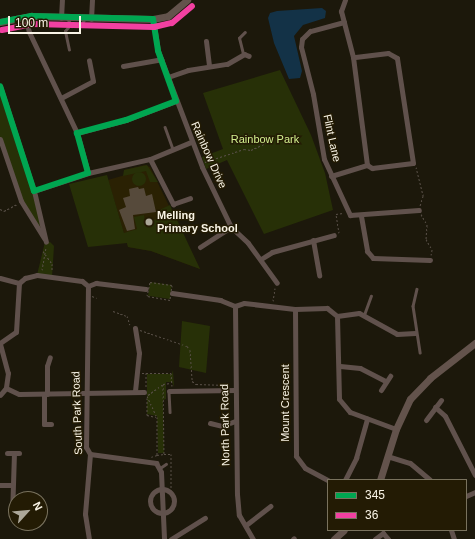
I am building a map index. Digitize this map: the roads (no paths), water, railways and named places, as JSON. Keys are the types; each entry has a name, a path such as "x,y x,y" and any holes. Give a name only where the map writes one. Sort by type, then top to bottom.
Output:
{"main road":[{"path":"0,22 25,16 66,21 153,20 168,16 187,0"},
{"path":"380,479 396,429 410,399 445,366 475,344"},
{"path":"334,539 343,531"}],"street":[{"path":"62,0 66,21"},
{"path":"88,20 92,0"},
{"path":"345,0 341,5 353,57 368,165"},
{"path":"25,16 29,32 77,133 88,173"},
{"name":"Rainbow Drive","path":"153,20 161,59 200,164 231,227 261,259 277,283"},
{"name":"Flint Lane","path":"344,22 310,31 302,39 301,47 313,94 324,159 348,212 361,216"},
{"path":"206,41 209,66"},
{"path":"331,176 368,165 372,168 413,163 398,58 388,53 353,57"},
{"path":"168,77 209,66 227,64 246,55"},
{"path":"123,66 161,59"},
{"path":"61,98 93,81 89,60"},
{"path":"0,86 34,191 46,241 35,226 21,201 0,139"},
{"path":"77,133 126,120 176,101"},
{"path":"34,191 88,173 150,159 191,142"},
{"path":"150,159 173,204 190,198"},
{"path":"419,210 361,216 367,252 373,258 430,260"},
{"path":"35,226 42,223"},
{"path":"200,247 231,227"},
{"path":"261,259 272,252 334,235"},
{"path":"313,240 319,275"},
{"path":"0,395 6,388 7,362 0,344 16,332 19,283 25,278 42,276 82,281 88,286 96,283 146,289"},
{"path":"0,278 19,283"},
{"name":"South Park Road","path":"88,286 86,447 90,454 86,514 89,539"},
{"path":"172,293 220,300 235,306 244,303 295,309 327,308 337,316 340,366 339,399 350,412 396,429"},
{"name":"North Park Road","path":"235,306 234,378 238,508 253,539"},
{"name":"Mount Crescent","path":"295,309 296,456 305,468 327,479"},
{"path":"337,316 352,312 364,315 397,334 415,333"},
{"path":"135,328 138,353 135,374 135,392"},
{"path":"50,357 47,366 44,424 51,424"},
{"path":"340,366 360,368 386,381"},
{"path":"381,390 390,376"},
{"path":"6,388 19,394 135,392 145,394"},
{"path":"169,391 235,390"},
{"path":"426,420 440,400"},
{"path":"435,407 445,416 475,475"},
{"path":"346,479 356,458 367,419"},
{"path":"210,423 222,426 235,421"},
{"path":"7,453 17,453 12,491"},
{"path":"90,454 151,460 160,468 164,539"},
{"path":"387,456 410,463 429,479"},
{"path":"0,484 12,485"},
{"path":"162,488 171,492 173,507 162,513 154,510 150,502 152,494 162,488"},
{"path":"246,525 270,506"},
{"path":"171,539 205,518"},
{"path":"375,539 384,531 388,539"}],"lane":[{"path":"66,21 65,30 69,50"},
{"path":"245,32 239,38 246,55"},
{"path":"165,127 173,149"},
{"path":"417,289 413,299 417,316 415,333 420,352"},
{"path":"364,315 371,296"},
{"path":"169,391 170,412"},
{"path":"160,468 166,464"}],"water":[{"path":"322,8 326,11 325,18 303,25 294,36 302,71 300,78 289,79 274,43 268,18 270,13 277,11"}],"place":[{"name":"Melling Primary School","path":"149,222"}],"park label":[{"name":"Rainbow Park","path":"265,139"}]}
